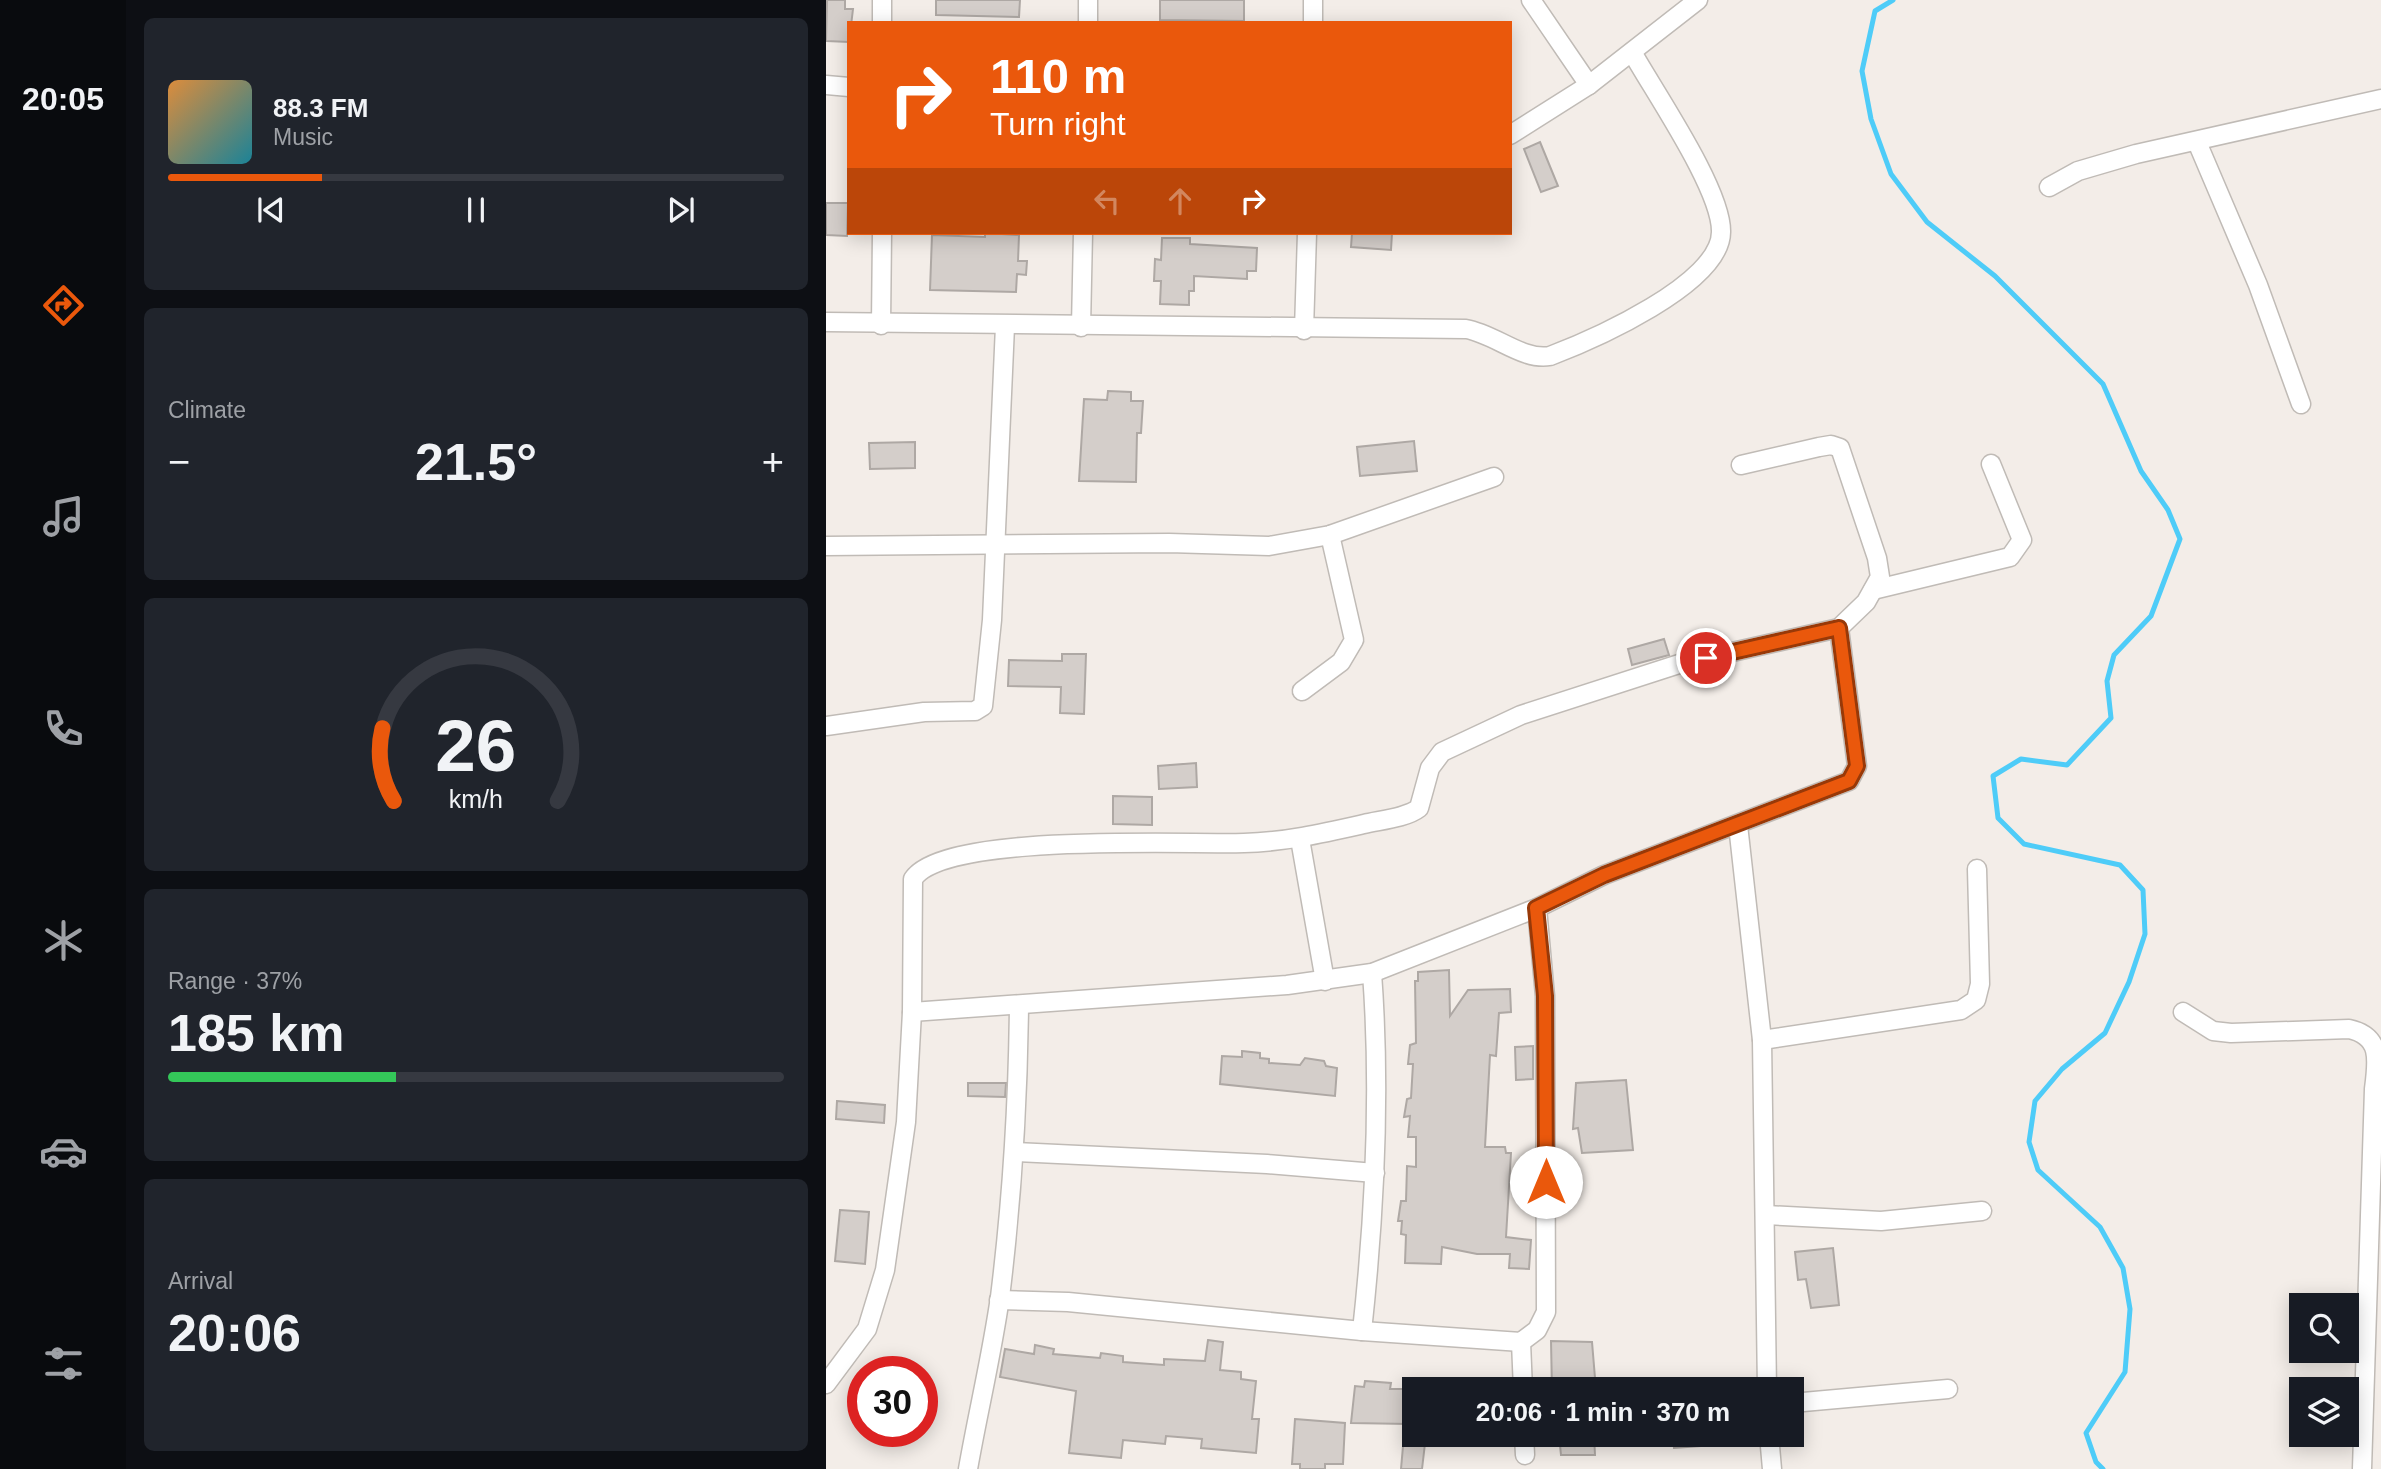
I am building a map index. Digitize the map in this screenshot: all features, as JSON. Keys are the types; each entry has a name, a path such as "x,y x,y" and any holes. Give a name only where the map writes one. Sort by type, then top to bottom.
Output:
{"street":[{"path":"882,0 882,21"},
{"path":"1088,0 1088,21"},
{"path":"1313,0 1313,21"},
{"path":"1531,0 1590,85"},
{"path":"1512,134 1590,85 1698,0"},
{"path":"826,322 1304,330 1466,329 1491,336 1536,359 1564,351 1628,322 1685,286 1714,253 1722,236 1721,219 1710,187 1632,52"},
{"path":"826,85 847,87"},
{"path":"2049,187 2078,171 2136,154 2381,99"},
{"path":"2197,142 2258,285 2301,404"},
{"path":"881,325 882,235"},
{"path":"1081,327 1083,235"},
{"path":"1304,330 1307,235"},
{"path":"826,726 924,712 975,711 983,706 992,620 993,544 1005,326"},
{"path":"826,1384 867,1329 885,1270 906,1122 912,1013 912,878 920,868 935,861 1023,847 1104,841 1243,843 1300,839 1415,811 1421,804 1430,768 1442,752 1521,715 1653,671 1839,628 1873,590 1880,577 1877,558 1840,448 1819,447 1741,465"},
{"path":"1873,590 2010,557 2017,550 2022,540 1991,464"},
{"path":"826,546 1269,546 1330,535 1494,477"},
{"path":"1303,691 1341,662 1354,640 1330,535"},
{"path":"912,1013 1325,981 1372,973 1536,908 1604,875 1849,781 1857,766 1839,628"},
{"path":"1738,825 1762,1040 1767,1377"},
{"path":"1300,839 1325,981"},
{"path":"1762,1040 1961,1010 1976,1000 1980,984 1977,869"},
{"path":"999,1300 1162,1310 1362,1331 1521,1342 1537,1330 1546,1312 1545,996 1536,908"},
{"path":"1362,1331 1372,1240 1375,1173 1378,1058 1372,973"},
{"path":"968,1469 999,1300 1015,1152 1019,1006"},
{"path":"2183,1012 2213,1031 2349,1029 2365,1032 2374,1038 2378,1051 2374,1089 2362,1469"},
{"path":"1015,1152 1267,1164 1375,1173"},
{"path":"1766,1215 1881,1221 1982,1211"},
{"path":"1521,1342 1522,1377"},
{"path":"1804,1402 1948,1389"},
{"path":"1525,1447 1525,1455"},
{"path":"1770,1447 1772,1469"}],"building":[{"path":"827,0 845,0 845,9 853,9 852,21 847,21 847,42 826,41"},
{"path":"936,0 1020,0 1019,17 936,15"},
{"path":"1160,0 1244,0 1244,21 1160,20"},
{"path":"1540,142 1558,186 1541,192 1524,149"},
{"path":"826,203 847,203 847,236 826,235"},
{"path":"932,235 1019,235 1018,261 1027,261 1026,275 1017,274 1016,292 930,290"},
{"path":"1352,235 1392,235 1391,250 1351,247"},
{"path":"1162,238 1190,238 1190,244 1257,248 1256,271 1247,271 1247,279 1194,276 1194,291 1189,291 1189,305 1160,304 1161,281 1154,281 1155,259 1161,260"},
{"path":"1108,391 1131,392 1131,401 1143,401 1141,433 1137,433 1136,482 1079,481 1084,399 1107,400"},
{"path":"1414,441 1417,471 1360,476 1357,447"},
{"path":"915,442 915,468 870,469 869,443"},
{"path":"1664,639 1669,655 1632,665 1628,649"},
{"path":"1062,654 1086,654 1084,714 1060,713 1061,687 1008,686 1009,660 1062,661"},
{"path":"1196,763 1197,787 1159,789 1158,766"},
{"path":"1113,796 1152,797 1152,825 1113,824"},
{"path":"1449,970 1450,1016 1468,990 1510,989 1511,1012 1499,1013 1496,1056 1490,1055 1485,1147 1505,1147 1506,1153 1511,1153 1506,1237 1531,1240 1529,1269 1509,1268 1510,1254 1477,1254 1442,1247 1441,1264 1405,1263 1406,1235 1401,1234 1402,1221 1398,1221 1401,1201 1406,1201 1407,1166 1416,1167 1416,1137 1408,1137 1410,1116 1404,1117 1407,1099 1411,1098 1413,1064 1408,1064 1410,1045 1416,1043 1415,981 1418,981 1418,972"},
{"path":"1533,1046 1533,1079 1516,1080 1515,1047"},
{"path":"1242,1051 1260,1053 1260,1058 1269,1059 1269,1063 1300,1065 1305,1058 1324,1061 1326,1066 1337,1068 1335,1096 1220,1084 1222,1056 1242,1057"},
{"path":"1626,1080 1633,1150 1582,1153 1578,1128 1573,1129 1576,1083"},
{"path":"968,1083 1006,1083 1005,1097 968,1096"},
{"path":"837,1101 885,1105 884,1123 836,1119"},
{"path":"840,1210 869,1212 865,1264 835,1261"},
{"path":"1833,1248 1839,1305 1811,1308 1806,1279 1798,1280 1795,1252"},
{"path":"1208,1340 1223,1342 1220,1370 1241,1372 1241,1379 1256,1381 1252,1419 1259,1419 1256,1453 1201,1448 1202,1439 1166,1436 1165,1444 1123,1440 1121,1458 1069,1453 1076,1391 1000,1377 1005,1349 1034,1354 1035,1345 1054,1349 1053,1354 1100,1358 1101,1353 1123,1356 1123,1362 1164,1365 1164,1359 1205,1361"},
{"path":"1551,1341 1592,1342 1595,1377 1552,1377"},
{"path":"1365,1381 1391,1383 1390,1389 1402,1389 1402,1424 1351,1423 1355,1386 1364,1387"},
{"path":"1295,1419 1345,1423 1343,1464 1325,1464 1325,1469 1300,1469 1300,1464 1292,1464"},
{"path":"1403,1447 1425,1447 1422,1469 1401,1469"},
{"path":"1560,1447 1595,1447 1595,1455 1561,1455"}],"waterway":[{"path":"1893,0 1875,11 1862,71 1871,119 1891,174 1927,222 1995,276 2103,384 2141,471 2168,510 2180,539 2151,616 2114,655 2107,681 2111,718 2067,765 2021,759 1993,776 1998,818 2024,844 2120,865 2143,890 2145,934 2129,982 2105,1033 2062,1069 2035,1101 2029,1142 2038,1170 2100,1227 2123,1268 2130,1309 2125,1372 2086,1433 2096,1462 2103,1469"}],"route":[{"path":"1546,1182 1545,996 1536,908 1604,875 1849,781 1857,766 1840,652 1839,628 1706,658"}]}
